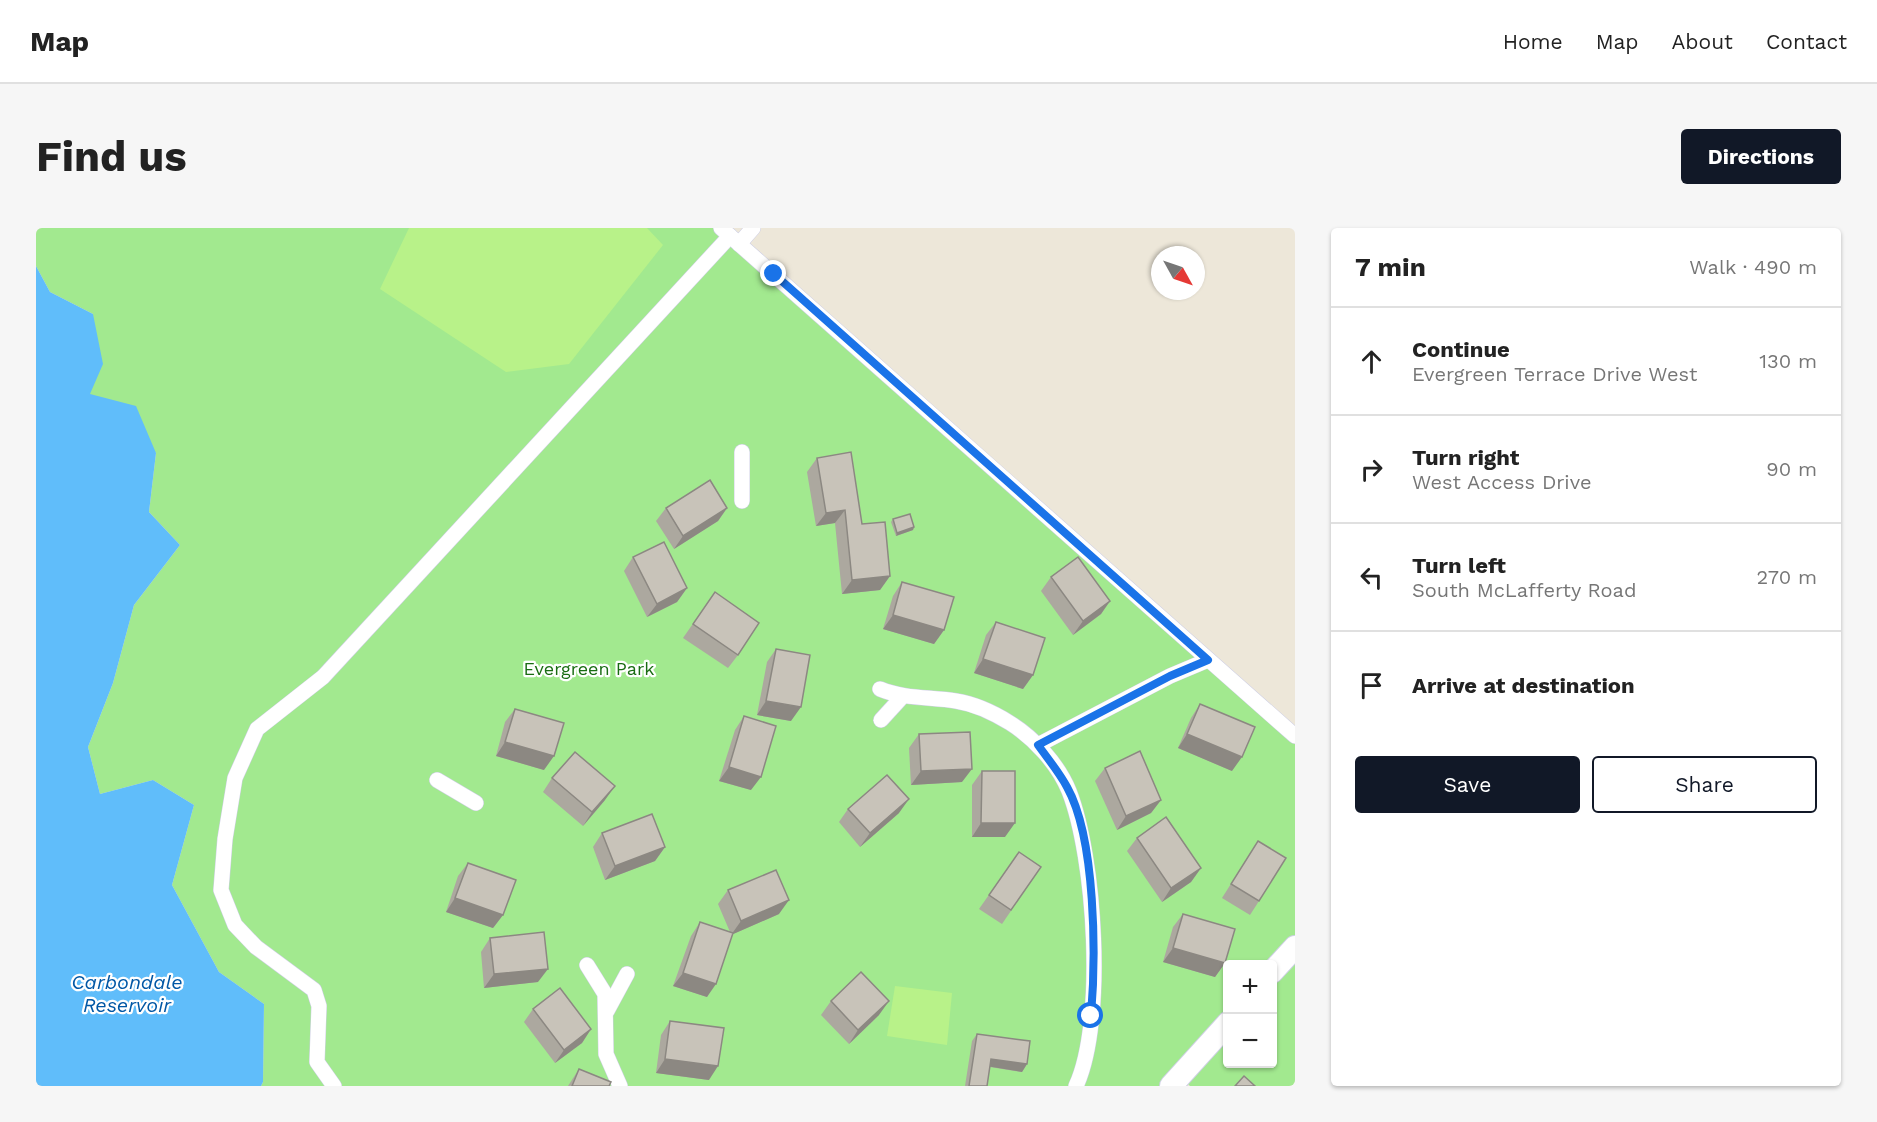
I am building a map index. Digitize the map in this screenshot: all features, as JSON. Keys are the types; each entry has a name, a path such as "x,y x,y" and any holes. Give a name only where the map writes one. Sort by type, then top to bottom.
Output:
{"street":[{"path":"334,1086 317,1062 320,1006 314,990 256,947 235,925 221,890 225,838 236,778 257,729 323,677 730,236 753,228"},
{"path":"730,236 1295,735"},
{"path":"742,452 742,501"},
{"path":"1038,745 1170,676 1208,660"},
{"path":"880,689 903,696 972,705 1011,724 1038,745 1068,788 1087,855 1093,918 1093,992 1090,1028 1076,1086"},
{"path":"881,720 903,696"},
{"path":"437,780 476,803"},
{"path":"1277,967 1295,947"},
{"path":"587,965 605,994 606,1054 620,1086"},
{"path":"605,1014 627,974"},
{"path":"1171,1086 1223,1028"}],"green space":[{"name":"Evergreen Park","path":"36,228 720,228 1295,736 1295,947 1277,960 1223,960 1223,1028 1171,1086 261,1086 263,1082 264,1004 219,972 172,885 194,805 153,780 100,794 88,747 113,683 134,605 180,545 149,512 156,453 89,394 93,314 50,292 36,266"},
{"path":"409,228 647,228 663,245 569,364 506,372 380,289"},
{"path":"1295,958 1295,1086 1190,1086 1185,1081 1223,1038 1223,1068 1277,1068 1277,979"},
{"path":"895,986 952,993 947,1045 887,1036"}],"water":[{"name":"Carbondale Reservoir","path":"36,266 50,292 93,314 103,364 90,394 136,406 156,453 149,512 180,545 134,605 113,683 88,747 100,794 153,780 194,805 172,885 219,972 264,1004 263,1082 261,1086 36,1086"}],"building":[{"path":"851,452 862,524 885,522 890,576 852,580 845,510 826,513 817,458"},
{"path":"710,480 727,508 683,536 666,508"},
{"path":"910,514 914,527 897,533 893,519"},
{"path":"664,542 687,588 657,604 633,557"},
{"path":"1078,557 1110,601 1083,621 1051,577"},
{"path":"902,582 954,597 944,630 893,615"},
{"path":"715,592 759,623 738,655 693,624"},
{"path":"996,622 1045,638 1033,675 983,659"},
{"path":"776,649 810,655 801,707 766,701"},
{"path":"1200,704 1255,727 1242,757 1187,734"},
{"path":"515,709 564,723 554,756 505,742"},
{"path":"744,716 776,726 761,777 729,767"},
{"path":"970,732 972,769 921,771 919,734"},
{"path":"1140,751 1161,800 1126,816 1105,768"},
{"path":"575,752 615,786 592,812 552,778"},
{"path":"982,771 1015,771 1015,823 981,823"},
{"path":"887,775 909,799 870,833 848,809"},
{"path":"652,814 665,847 615,866 602,833"},
{"path":"1166,817 1201,868 1171,888 1137,838"},
{"path":"1258,841 1286,858 1259,901 1231,884"},
{"path":"1019,852 1041,867 1011,910 989,895"},
{"path":"468,863 516,880 503,915 455,898"},
{"path":"776,870 789,900 741,921 728,890"},
{"path":"1183,914 1235,929 1226,960 1223,960 1223,962 1173,948"},
{"path":"700,922 733,933 716,984 683,973"},
{"path":"544,932 548,969 494,974 490,938"},
{"path":"861,972 889,1001 858,1030 831,1001"},
{"path":"560,988 591,1029 564,1050 533,1009"},
{"path":"670,1021 724,1028 718,1066 665,1059"},
{"path":"977,1034 1030,1041 1027,1064 991,1059 987,1086 969,1086"},
{"path":"579,1069 611,1082 609,1086 572,1086"},
{"path":"1244,1076 1255,1086 1235,1086"}],"route":[{"path":"774,274 1208,660 1170,676 1038,745 1068,788 1087,855 1093,918 1094,975 1091,1016"}]}
